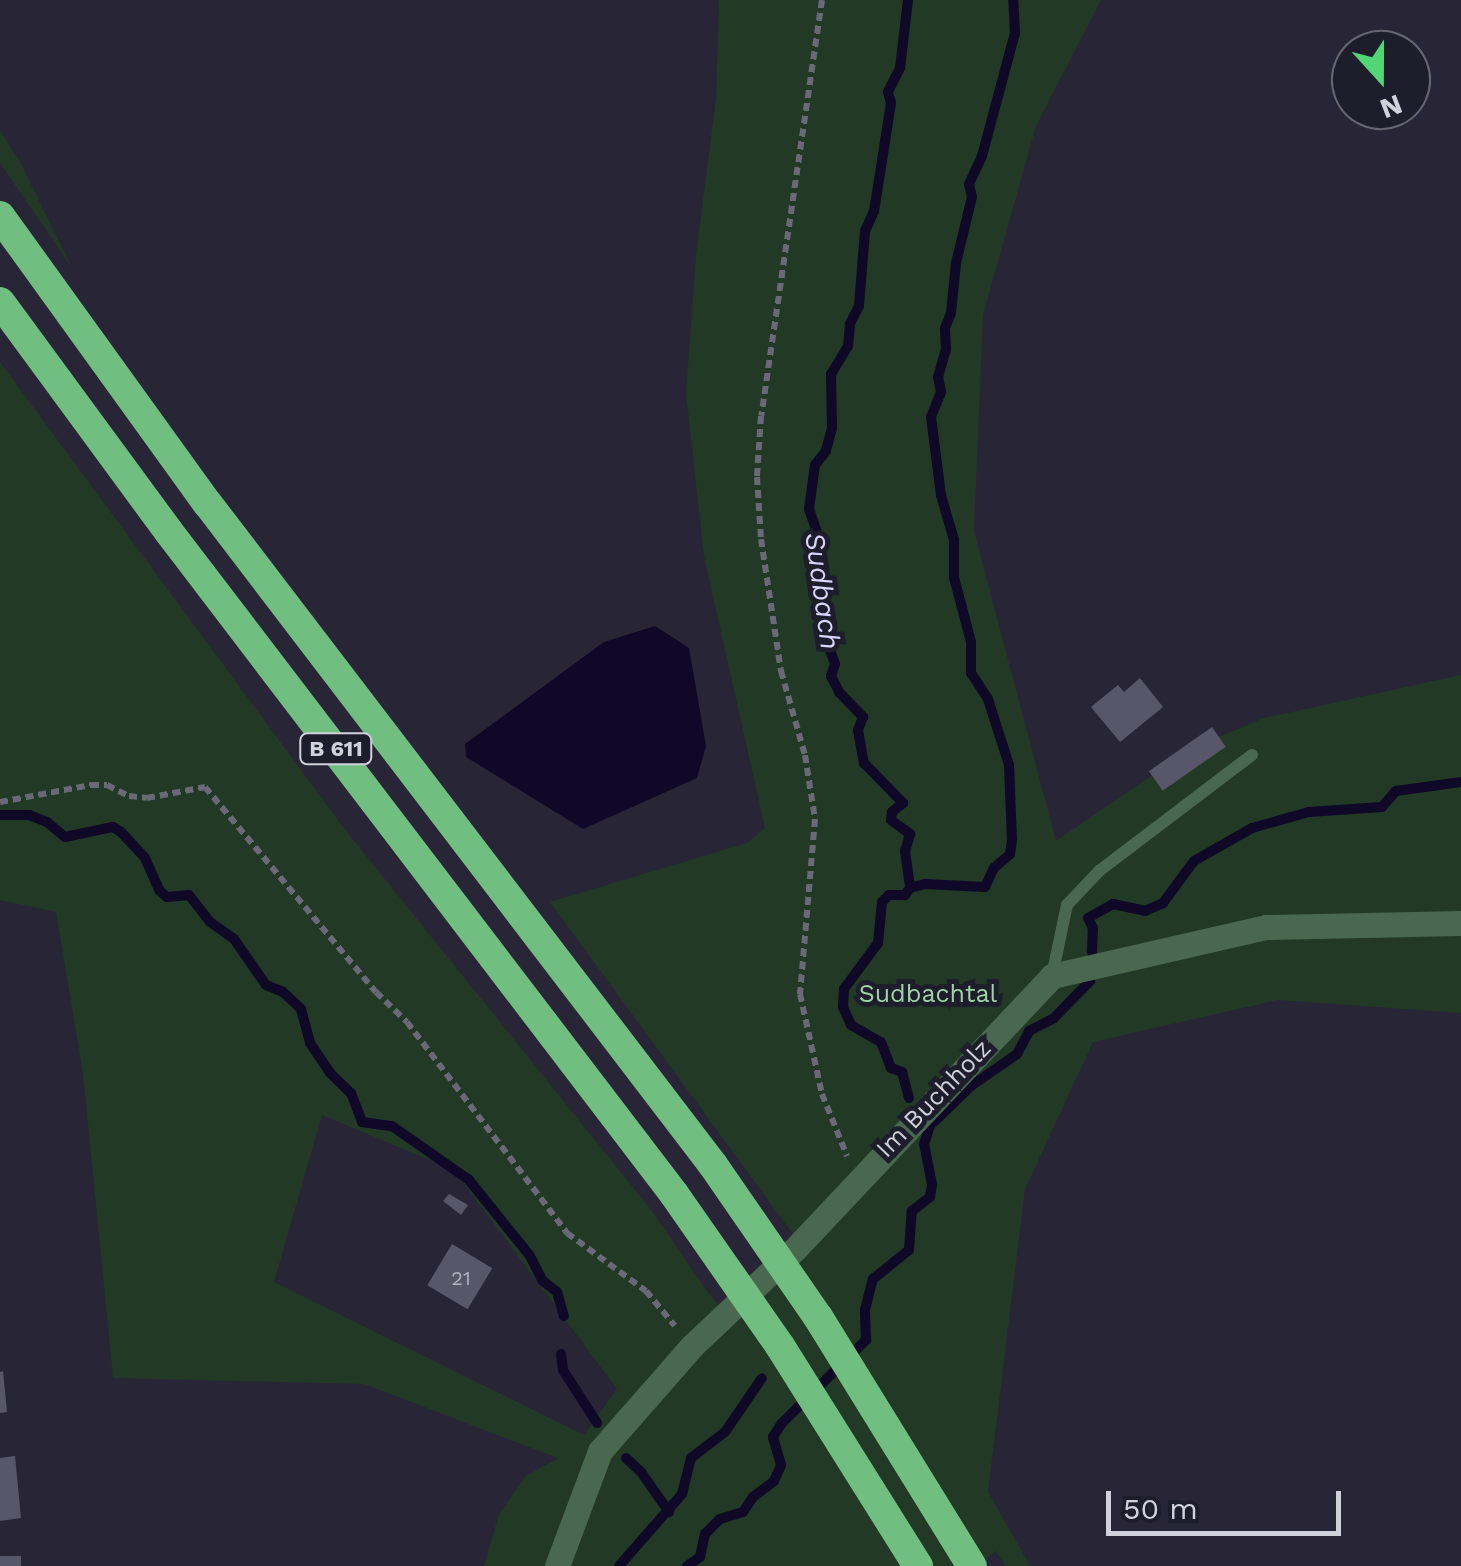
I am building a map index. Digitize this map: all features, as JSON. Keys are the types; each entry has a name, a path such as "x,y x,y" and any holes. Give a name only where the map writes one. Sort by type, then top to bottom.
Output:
{"highway":[{"name":"B 611","path":"0,216 208,504 713,1164 829,1334 972,1566"},
{"name":"B 611","path":"0,302 169,532 674,1194 780,1346 918,1566"}],"street":[{"path":"1052,976 1266,927 1461,923"},
{"name":"Im Buchholz","path":"692,1346 794,1250 1052,976"},
{"path":"557,1566 600,1452 692,1346"}],"lane":[{"path":"1052,976 1067,905 1099,871 1252,754"}],"path":[{"path":"822,0 761,416 757,477 761,539 781,671 805,755 815,819 800,994 822,1094 856,1180"},
{"path":"0,802 91,785 107,785 129,796 147,798 205,787 376,992 407,1022 567,1233 646,1291 692,1346"}],"green space":[{"name":"Sudbachtal","path":"719,0 1101,0 1036,126 983,315 974,531 1056,841 1192,748 1264,718 1461,675 1461,1013 1278,1000 1093,1042 1025,1189 988,1492 1030,1566 1005,1566 996,1551 976,1566 484,1566 499,1514 526,1476 558,1458 364,1384 113,1378 83,1073 56,912 0,900 0,362 343,827 652,1211 709,1294 736,1324 806,1252 550,902 747,843 765,828 704,556 686,393 696,255 716,99","holes":["322,1115 454,1170 617,1389 584,1435 274,1282"]},
{"path":"0,130 22,166 72,268 0,163"}],"shaded area":[{"path":"655,626 689,648 706,746 697,778 583,829 466,757 465,744 604,642"}],"building":[{"path":"1140,678 1163,707 1120,742 1091,707 1118,685 1124,692"},
{"path":"1212,727 1226,747 1163,791 1149,771"},
{"path":"449,1194 468,1205 461,1215 443,1201"},
{"path":"452,1244 492,1268 468,1309 427,1285"},
{"path":"3,1371 7,1412 0,1413 0,1372"},
{"path":"15,1456 21,1518 0,1521 0,1458"},
{"path":"0,1556 21,1556 21,1566 0,1566"}],"waterway":[{"name":"Sudbach","path":"908,0 900,68 888,92 891,103 874,211 865,231 859,306 850,324 848,346 831,374 832,428 826,451 815,465 809,509 820,541 822,601 832,624 830,650 835,664 831,676 839,692 863,717 858,730 864,763 903,803 892,812 891,820 910,834 905,851 910,888 905,895 889,895 882,902 878,943 844,989 843,1007 851,1025 881,1042 891,1068 902,1072 909,1098"},
{"path":"910,888 925,884 985,887 994,868 1010,854 1012,840 1009,765 988,699 971,673 971,642 954,577 954,540 941,495 931,417 941,392 938,377 946,349 945,328 951,313 956,263 972,197 969,184 982,156 1015,33 1013,0"},
{"path":"1092,952 1093,928 1088,918 1113,904 1145,911 1163,903 1194,861 1252,828 1309,812 1382,807 1396,791 1461,782"},
{"path":"0,815 29,815 47,822 65,837 113,827 121,832 145,858 160,891 167,897 189,895 210,922 234,939 266,985 283,992 301,1009 310,1043 330,1073 351,1093 362,1122 392,1126 469,1180 530,1256 543,1281 557,1292 564,1316"},
{"path":"934,1122 971,1086 1017,1054 1029,1031 1054,1018 1090,981"},
{"name":"Sudbach","path":"687,1566 700,1557 705,1534 720,1519 743,1512 753,1497 774,1481 781,1465 773,1437 781,1424 866,1340 865,1310 873,1279 909,1250 912,1211 930,1197 932,1184 924,1144 932,1120"},
{"path":"561,1354 563,1370 597,1423"},
{"name":"Sudbach","path":"619,1566 682,1494 691,1458 725,1432 762,1378"},
{"path":"626,1458 641,1472 669,1512"}]}
